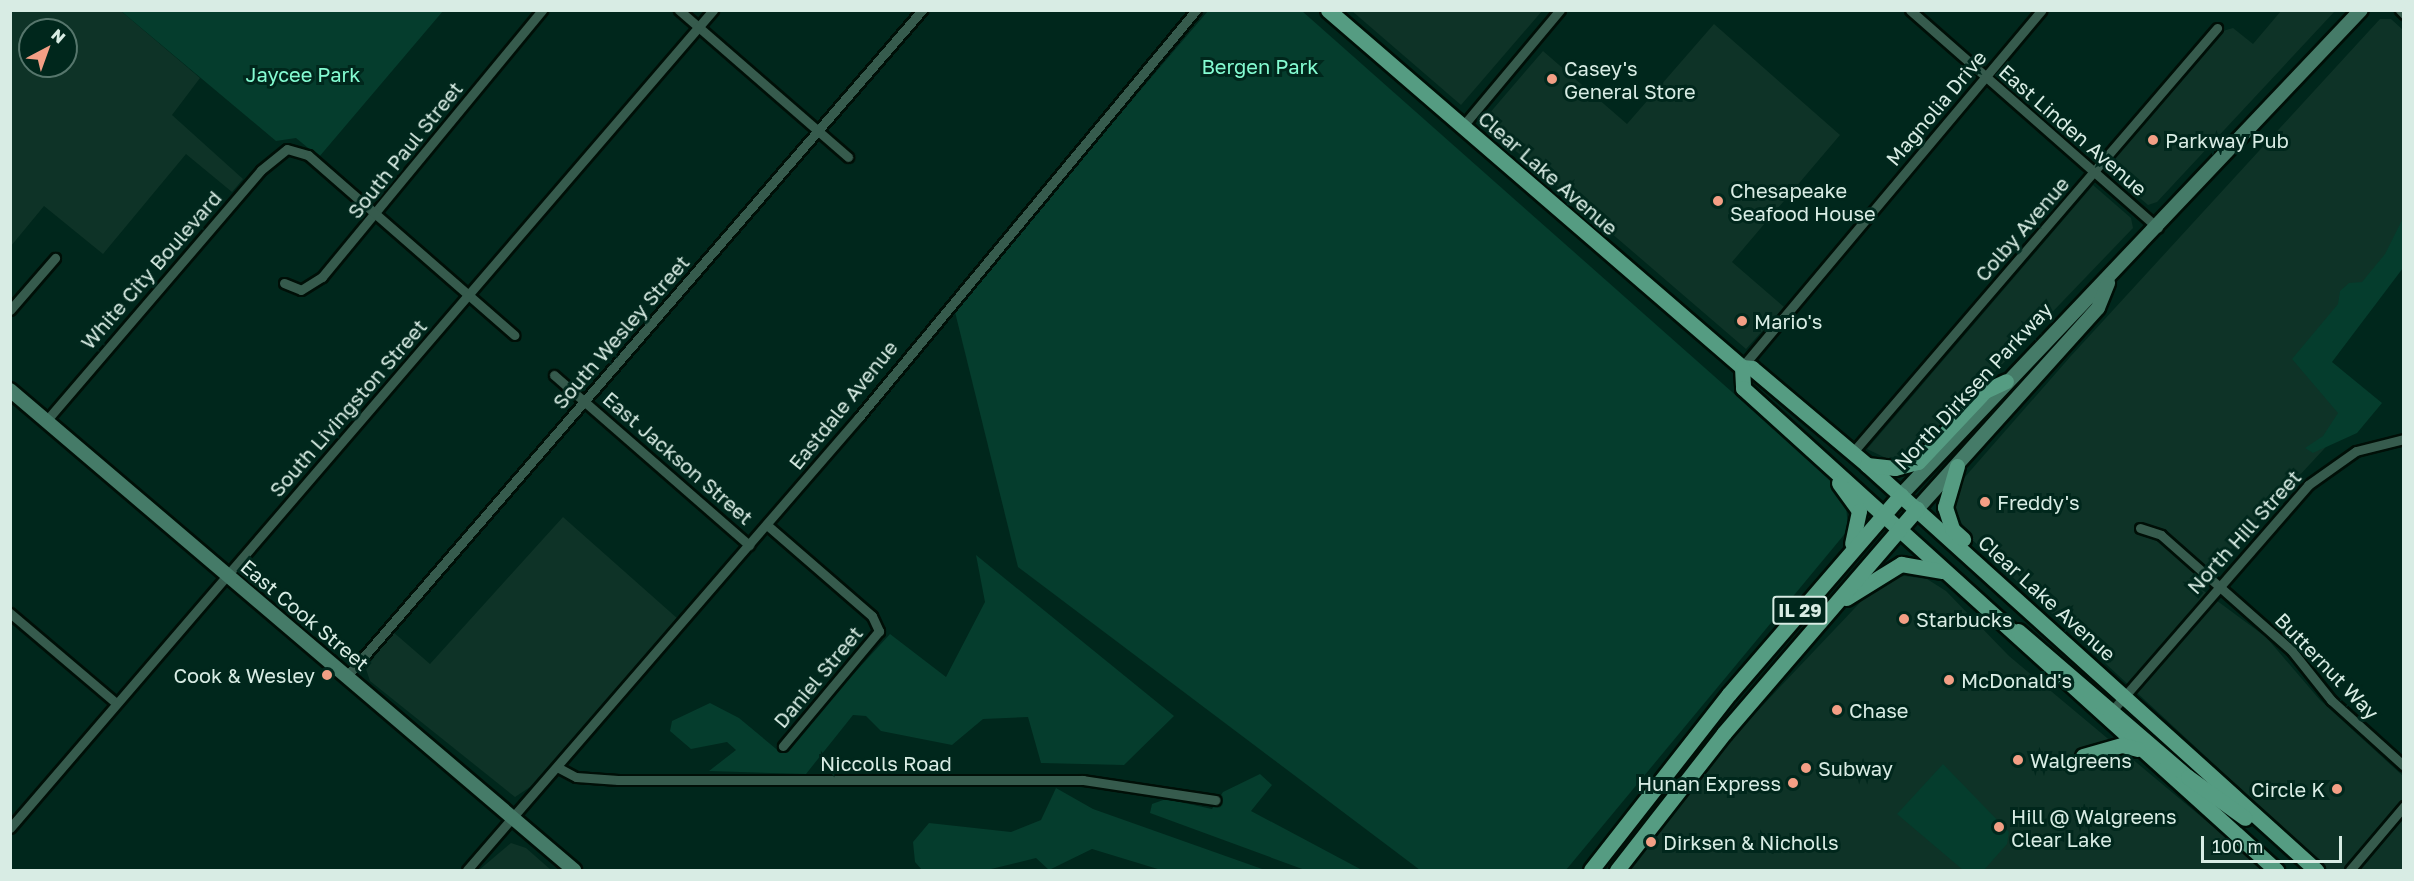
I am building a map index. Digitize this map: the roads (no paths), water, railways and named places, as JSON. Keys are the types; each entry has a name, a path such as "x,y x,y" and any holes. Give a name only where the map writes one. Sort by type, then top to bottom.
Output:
{"main road":[{"name":"Clear Lake Avenue","path":"1328,10 1742,367 1752,368 1867,465 2063,639 2316,870"},
{"name":"North Dirksen Parkway","path":"1847,554 2084,296 2108,283 2361,10"},
{"name":"North Dirksen Parkway","path":"1917,509 2098,308 2108,283"},
{"path":"1742,367 1743,388 1885,512 1989,614 2039,646 2108,715 2138,749 2276,870"},
{"path":"1867,465 1895,468 1918,462 1985,391 2006,381"},
{"name":"East Cook Street","path":"10,390 574,870"},
{"path":"1776,417 1779,430 1855,499 1857,530 1847,554"},
{"path":"1957,466 1945,499 1952,529 2057,622 2063,639"},
{"name":"IL 29","path":"1617,870 1831,608 1917,509"},
{"name":"IL 29","path":"1591,870 1690,741 1847,554"},
{"path":"1831,608 1900,564 1946,573"},
{"path":"2108,715 2188,777 2272,830"},
{"path":"2083,756 2122,745 2138,749"}],"street":[{"name":"South Paul Street","path":"284,283 301,290 311,285 374,214 543,10"},
{"path":"679,10 848,157"},
{"name":"South Livingston Street","path":"12,824 713,10"},
{"name":"South Wesley Street","path":"347,676 921,10"},
{"name":"Eastdale Avenue","path":"467,870 767,525 1196,10"},
{"path":"1462,127 1560,10"},
{"name":"East Linden Avenue","path":"1910,10 2158,228"},
{"name":"Magnolia Drive","path":"1742,367 2043,10"},
{"path":"2400,10 2403,14"},
{"name":"Colby Avenue","path":"1852,452 2217,28"},
{"name":"White City Boulevard","path":"46,421 261,170 287,148 302,150 374,214"},
{"path":"374,214 514,335"},
{"path":"10,310 55,258"},
{"name":"East Jackson Street","path":"554,375 749,545"},
{"name":"North Hill Street","path":"2108,715 2219,587 2330,465 2372,445 2403,439"},
{"name":"East Jackson Street","path":"767,525 872,616 879,631"},
{"name":"Butternut Way","path":"2140,528 2161,535 2292,651 2331,700 2403,766"},
{"path":"10,613 116,703"},
{"name":"Daniel Street","path":"783,746 879,631"},
{"name":"Niccolls Road","path":"557,767 576,777 618,780 1102,781 1216,800"},
{"path":"2350,870 2403,806"}],"place":[{"name":"Casey's General Store","path":"1552,79"},
{"name":"Parkway Pub","path":"2153,140"},
{"name":"Chesapeake Seafood House","path":"1718,201"},
{"name":"Mario's","path":"1742,321"},
{"name":"Freddy's","path":"1985,502"},
{"name":"Starbucks","path":"1904,619"},
{"name":"Cook & Wesley","path":"327,675"},
{"name":"McDonald's","path":"1949,680"},
{"name":"Chase","path":"1837,710"},
{"name":"Walgreens","path":"2018,760"},
{"name":"Subway","path":"1806,768"},
{"name":"Hunan Express","path":"1793,783"},
{"name":"Circle K","path":"2337,789"},
{"name":"Hill @ Walgreens Clear Lake","path":"1999,827"},
{"name":"Dirksen & Nicholls","path":"1651,842"}],"park label":[{"name":"Bergen Park","path":"1260,66"},
{"name":"Jaycee Park","path":"303,74"}]}
